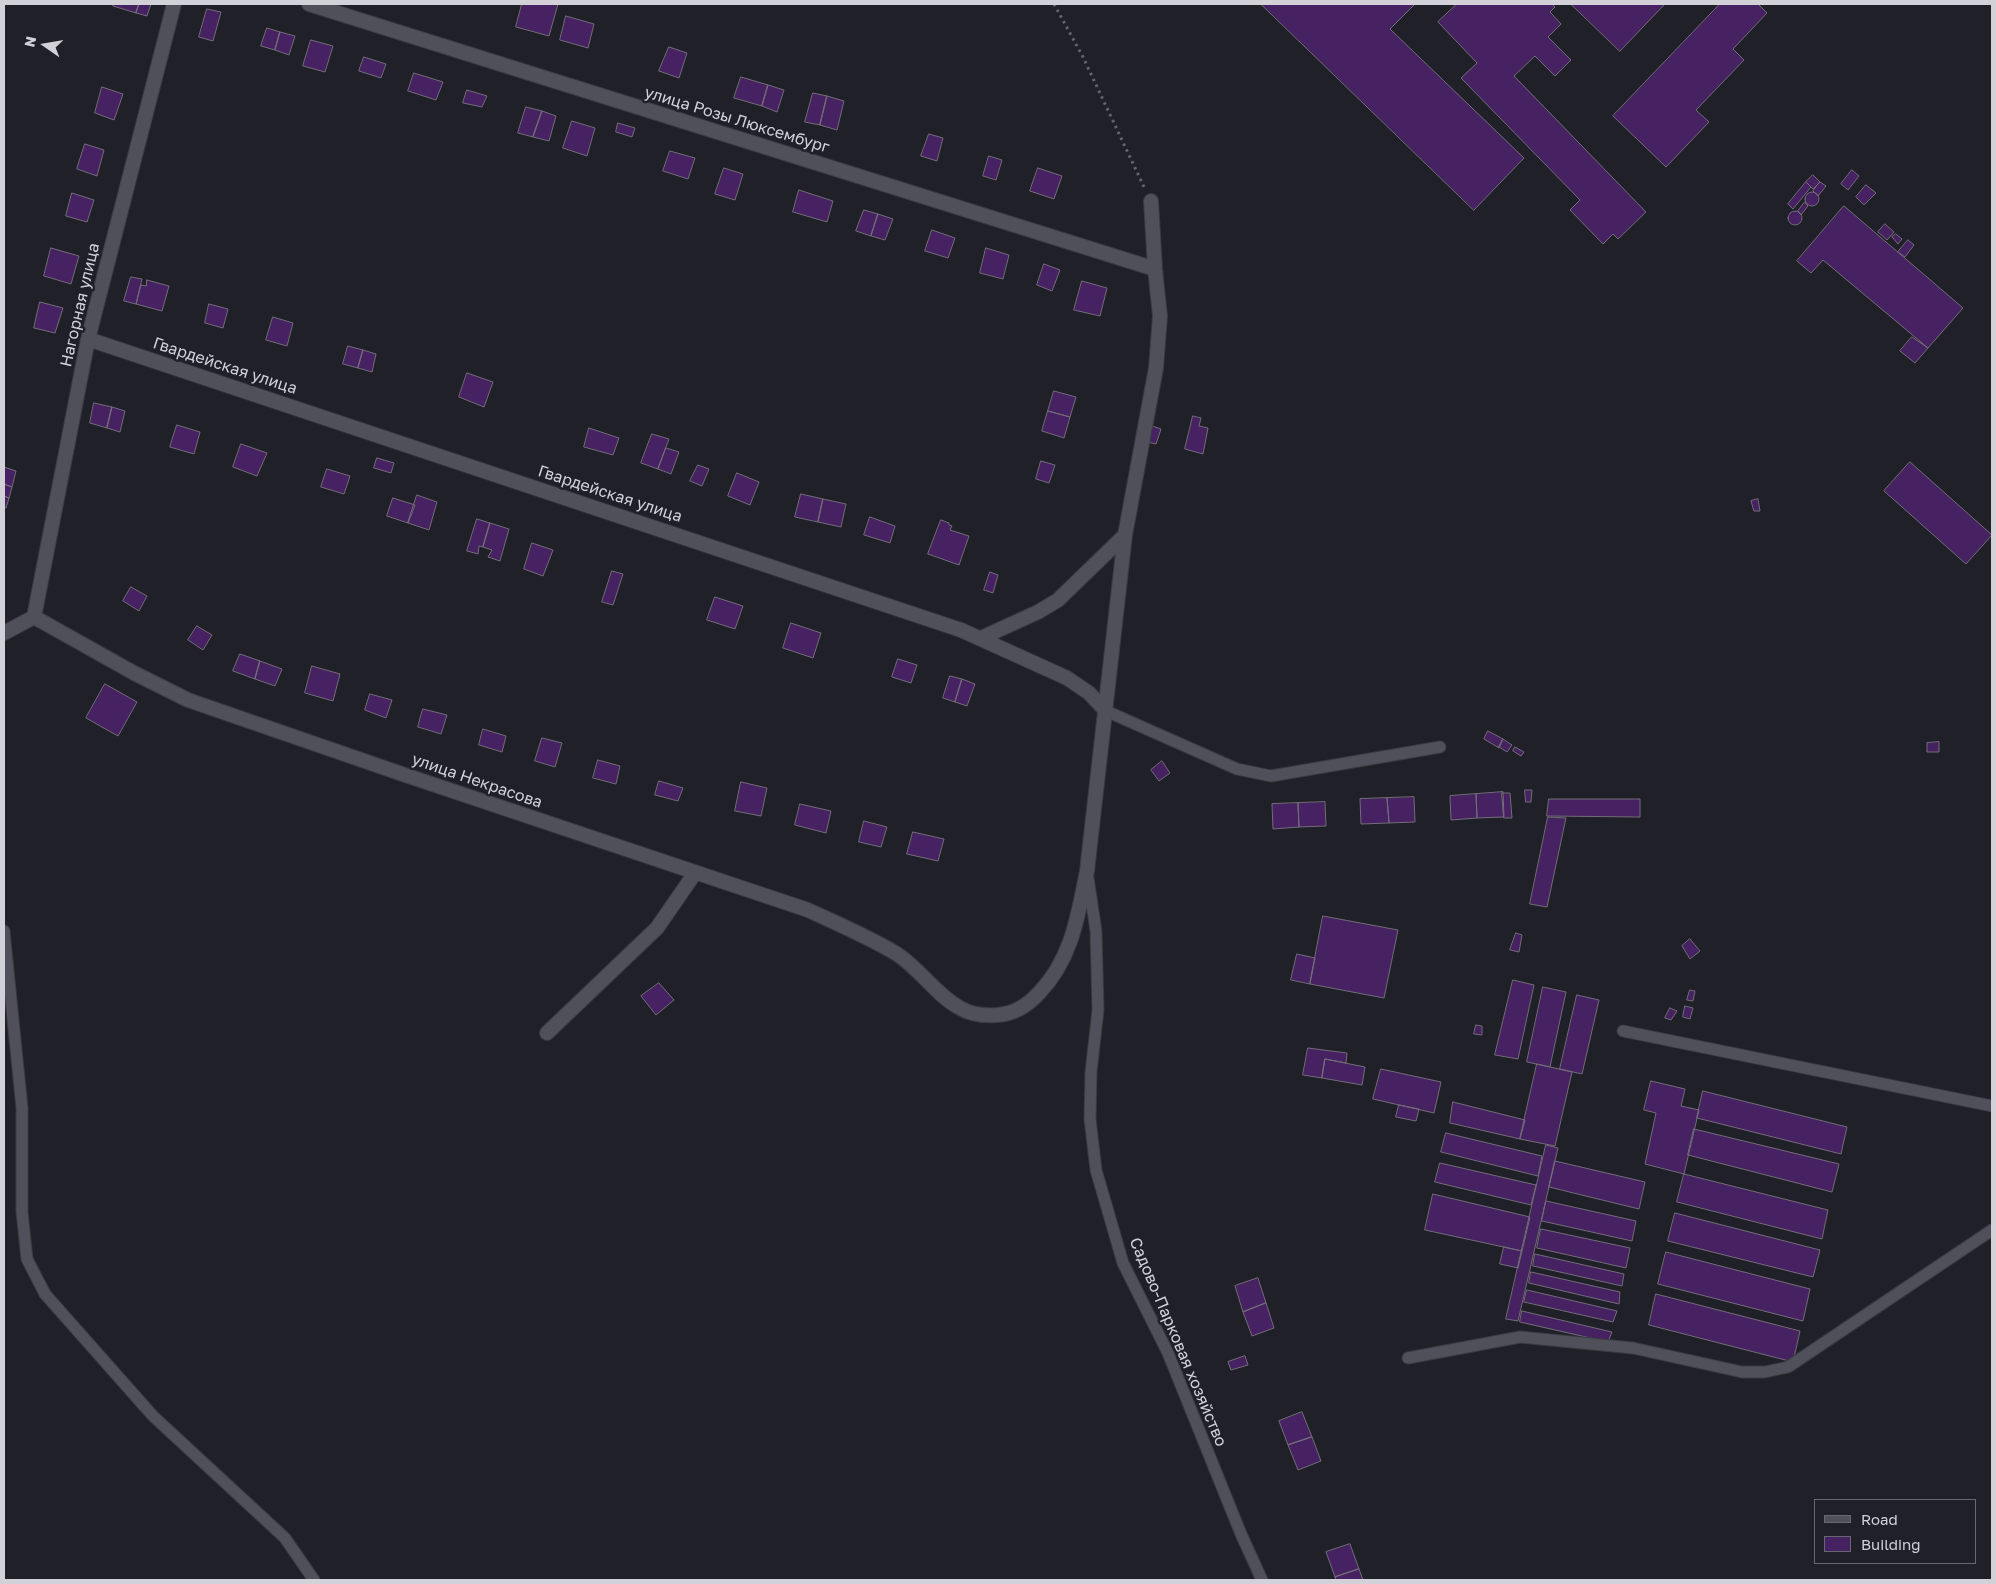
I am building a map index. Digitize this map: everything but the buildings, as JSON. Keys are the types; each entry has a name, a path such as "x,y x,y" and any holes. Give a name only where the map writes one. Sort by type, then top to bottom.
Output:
{"street":[{"name":"Нагорная улица","path":"34,617 88,339 174,4"},
{"name":"улица Розы Люксембург","path":"309,4 1154,269"},
{"name":"улица Некрасова","path":"34,617 134,673 188,700 695,874 808,910 898,955 961,1009 983,1016 1004,1014 1027,1006 1047,985 1065,958 1077,923 1087,871 1125,536 1156,368 1160,316 1154,269 1151,201"},
{"name":"Гвардейская улица","path":"88,339 961,630 1066,678 1089,693 1106,711"},
{"path":"980,638 1038,612 1058,600 1125,536"},
{"path":"4,633 34,617"},
{"path":"547,1033 657,928 695,874"}],"lane":[{"path":"1106,711 1238,768 1271,776 1440,747"},
{"name":"Садово-Парковая хозяйство","path":"1087,871 1096,931 1098,1010 1091,1072 1090,1119 1096,1170 1123,1263 1168,1353 1240,1534 1262,1580"},
{"path":"4,931 22,1108 22,1212 27,1259 45,1294 146,1409 285,1538 314,1580"},
{"path":"1623,1031 1992,1106"},
{"path":"1408,1358 1520,1337 1633,1348 1742,1372 1765,1372 1788,1367 1992,1230"}],"path":[{"path":"1054,4 1083,57 1151,201"}]}
